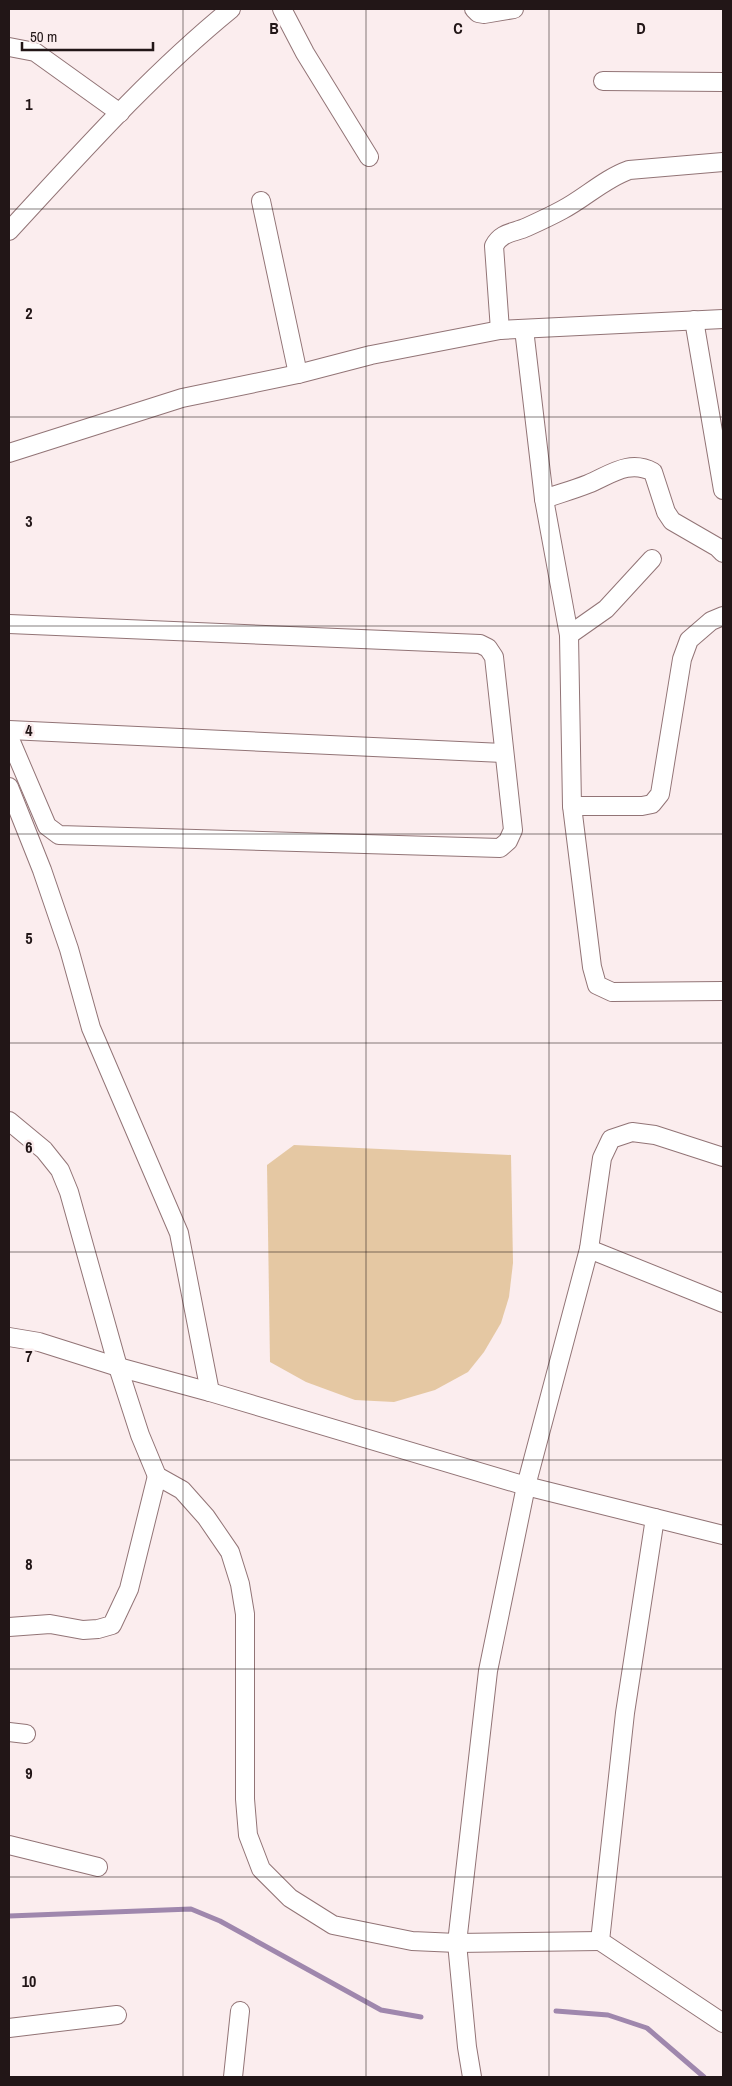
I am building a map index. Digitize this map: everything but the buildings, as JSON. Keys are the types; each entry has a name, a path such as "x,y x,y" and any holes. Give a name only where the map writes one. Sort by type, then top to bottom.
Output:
{"street":[{"path":"9,231 120,113 206,29 231,9"},
{"path":"282,9 305,53 369,156"},
{"path":"474,9 478,13 484,14 514,9"},
{"path":"9,47 35,52 120,113"},
{"path":"603,81 723,82"},
{"path":"500,330 494,246 503,235 525,228 562,210 616,175 629,170 723,162"},
{"path":"260,201 298,374"},
{"path":"9,453 182,398 298,374 371,355 500,330 723,319"},
{"path":"694,320 723,490"},
{"path":"524,329 544,499 569,635 572,806 592,967 597,984 612,992 723,991"},
{"path":"544,499 589,484 624,468 644,467 653,472 666,512 672,521 723,552"},
{"path":"569,635 606,609 652,559"},
{"path":"572,806 642,806 652,804 660,794 682,659 689,640 711,621 723,616"},
{"path":"9,624 480,644 488,648 494,657 503,753 513,830 508,841 500,848 59,835 47,826 9,737"},
{"path":"9,730 503,753"},
{"path":"9,788 42,870 69,949 91,1028 179,1233 210,1392"},
{"path":"9,1120 44,1150 60,1170 69,1192 118,1367 140,1435 157,1476 129,1589 112,1625 98,1629 83,1630 50,1624 9,1627"},
{"path":"472,2077 457,1943 488,1671 526,1486 589,1248 602,1158 611,1139 632,1132 655,1135 723,1157"},
{"path":"589,1248 723,1303"},
{"path":"9,1337 39,1342 118,1367 210,1392 526,1486 723,1535"},
{"path":"157,1476 182,1490 206,1517 230,1552 240,1584 245,1614 245,1799 248,1835 260,1869 290,1898 332,1925 412,1941 457,1943 600,1941 723,2023"},
{"path":"600,1941 625,1713 655,1518"},
{"path":"9,1732 26,1734"},
{"path":"9,1845 98,1867"},
{"path":"233,2077 240,2011"},
{"path":"9,2028 117,2015"}],"shaded area":[{"path":"294,1145 511,1155 513,1263 509,1297 501,1323 484,1352 468,1372 435,1390 394,1402 355,1400 306,1382 270,1362 267,1165"}],"waterway":[{"path":"9,1916 191,1909 220,1921 381,2010 421,2017"},
{"path":"556,2011 608,2015 647,2028 704,2077"}]}
